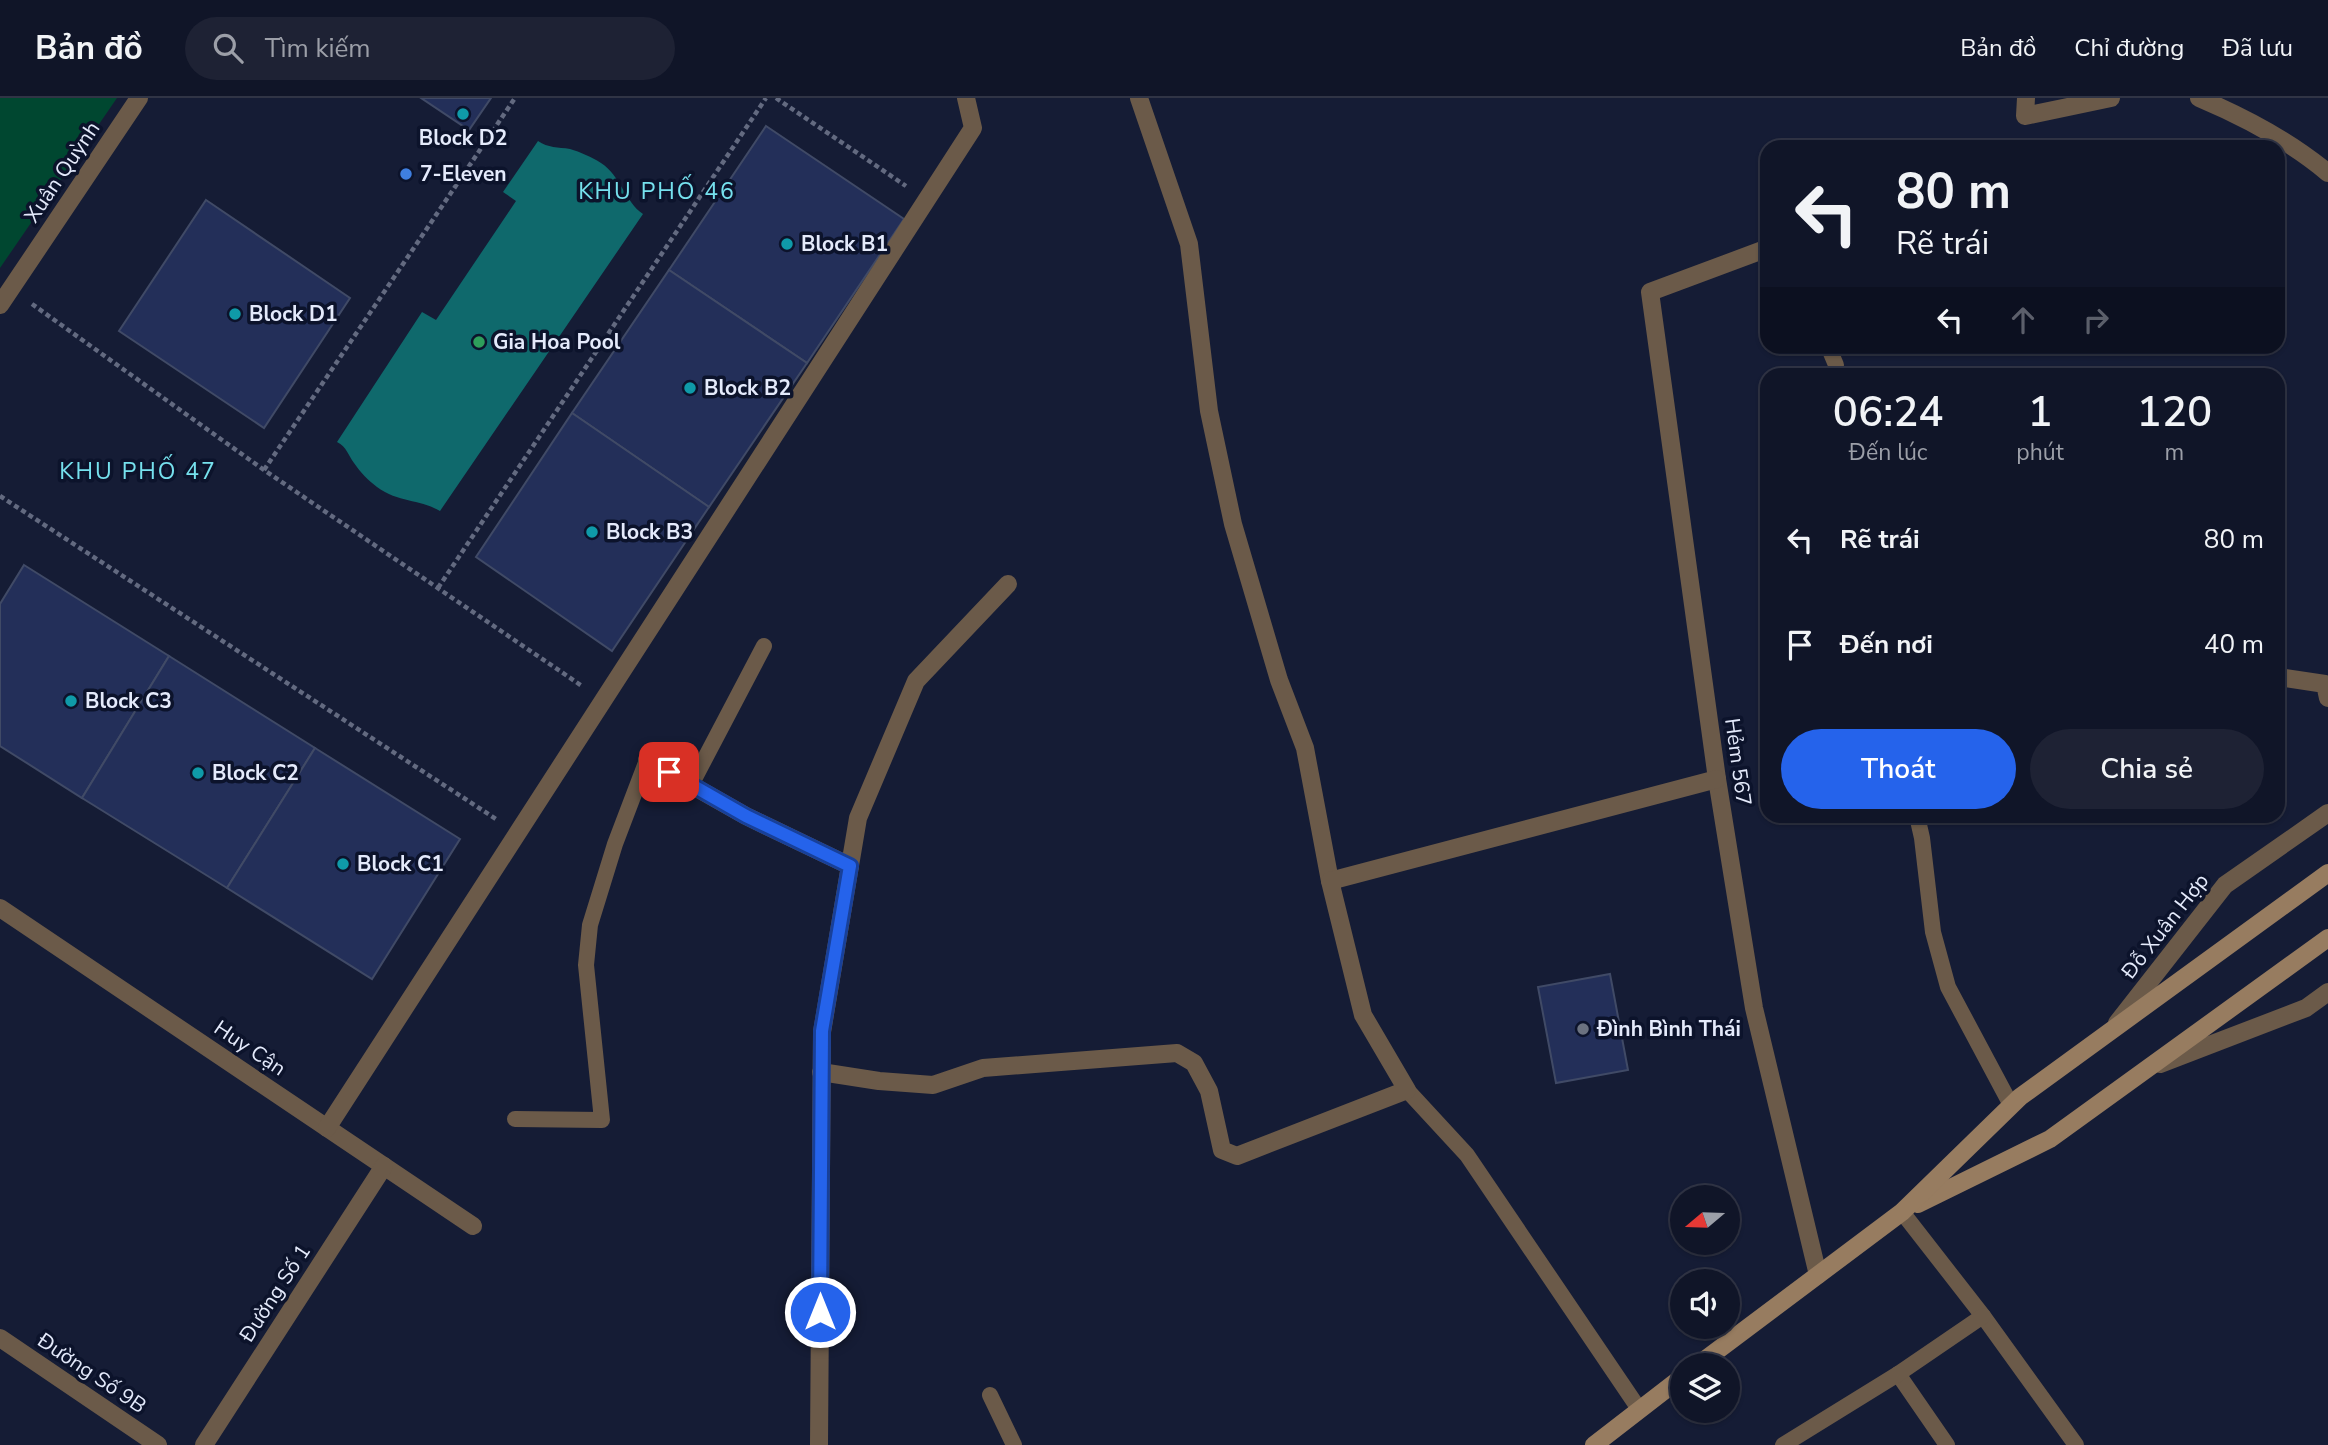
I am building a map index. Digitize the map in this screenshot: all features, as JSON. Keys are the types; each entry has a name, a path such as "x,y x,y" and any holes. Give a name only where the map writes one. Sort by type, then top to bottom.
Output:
{"main road":[{"name":"Đỗ Xuân Hợp","path":"1714,1353 1902,1212 2011,1105 2114,1027 2328,873"},
{"name":"Đỗ Xuân Hợp","path":"1902,1212 2050,1139 2328,938"},
{"path":"1594,1445 1670,1386"}],"street":[{"name":"Xuân Quỳnh","path":"0,305 139,98"},
{"path":"327,1128 973,128 966,98"},
{"path":"821,1072 879,1081 933,1085 983,1068 1177,1053 1194,1063 1209,1091 1222,1150 1237,1156 1407,1090 1363,1015 1330,881 1305,748 1279,680 1233,524 1209,411 1189,244 1139,98"},
{"path":"2026,98 2025,116 2111,98"},
{"path":"2199,98 2223,108 2279,140"},
{"path":"2285,143 2309,157 2328,173"},
{"name":"Hẻm 567","path":"1760,251 1650,292 1717,779 1754,1008 1818,1275"},
{"path":"819,1445 822,1031 858,818 915,681 1007,584"},
{"path":"2285,678 2325,684 2328,698"},
{"path":"647,760 746,816 850,866"},
{"path":"1330,881 1717,779"},
{"name":"Đỗ Xuân Hợp","path":"2114,1027 2225,885 2328,813"},
{"name":"Huy Cận","path":"0,908 474,1226"},
{"name":"Đỗ Xuân Hợp","path":"2147,1069 2305,1008 2328,992"},
{"name":"Đường Số 1","path":"204,1445 384,1166"},
{"name":"Đường Số 9B","path":"0,1338 158,1445"}],"lane":[{"path":"1831,354 1836,365"},
{"path":"691,785 764,646"},
{"path":"515,1119 603,1120 586,965 590,925 615,844 647,760"},
{"path":"1919,823 1933,932 1948,987 2011,1105"},
{"path":"1407,1090 1467,1155 1639,1409"},
{"path":"1902,1212 1983,1316 2076,1445"},
{"path":"1783,1445 1898,1374 1983,1316"},
{"path":"1898,1374 1947,1445"},
{"path":"990,1395 1014,1445"}],"path":[{"path":"264,470 515,98"},
{"path":"438,588 766,98"},
{"path":"776,98 927,200"},
{"path":"11,289 264,470 603,700"},
{"path":"0,496 518,833"}],"shaded area":[{"path":"0,98 117,98 0,268"},
{"name":"Gia Hoa Pool","path":"538,141 549,146 574,150 601,163 608,168 643,214 440,511 425,504 393,496 368,479 337,442 422,312 436,320 516,201 503,192"}],"building":[{"name":"Block D2","path":"421,98 491,98 469,130"},
{"name":"Block B1","path":"766,126 904,219 807,363 669,270"},
{"name":"Block D1","path":"206,200 350,298 264,428 119,331"},
{"name":"Block B2","path":"669,270 807,363 709,507 572,413"},
{"name":"Block B3","path":"572,413 709,507 612,651 476,557"},
{"name":"Block C3","path":"24,565 169,656 82,798 0,746 0,604"},
{"name":"Block C2","path":"169,656 315,748 227,888 82,798"},
{"name":"Block C1","path":"315,748 460,839 372,979 227,888"},
{"name":"Đình Bình Thái","path":"1610,974 1628,1070 1556,1083 1538,987"}],"place":[{"name":"Block D2","path":"463,114"},
{"name":"7-Eleven","path":"406,174"},
{"name":"Block B1","path":"787,244"},
{"name":"Block D1","path":"235,314"},
{"name":"Gia Hoa Pool","path":"479,342"},
{"name":"Block B2","path":"690,388"},
{"name":"Block B3","path":"592,532"},
{"name":"Block C3","path":"71,701"},
{"name":"Block C2","path":"198,773"},
{"name":"Block C1","path":"343,864"},
{"name":"Đình Bình Thái","path":"1583,1029"}],"district":[{"name":"KHU PHỐ 46","path":"657,191"},
{"name":"KHU PHỐ 47","path":"138,471"}],"route":[{"path":"669,772 746,816 850,866 822,1031 820,1312"}]}
